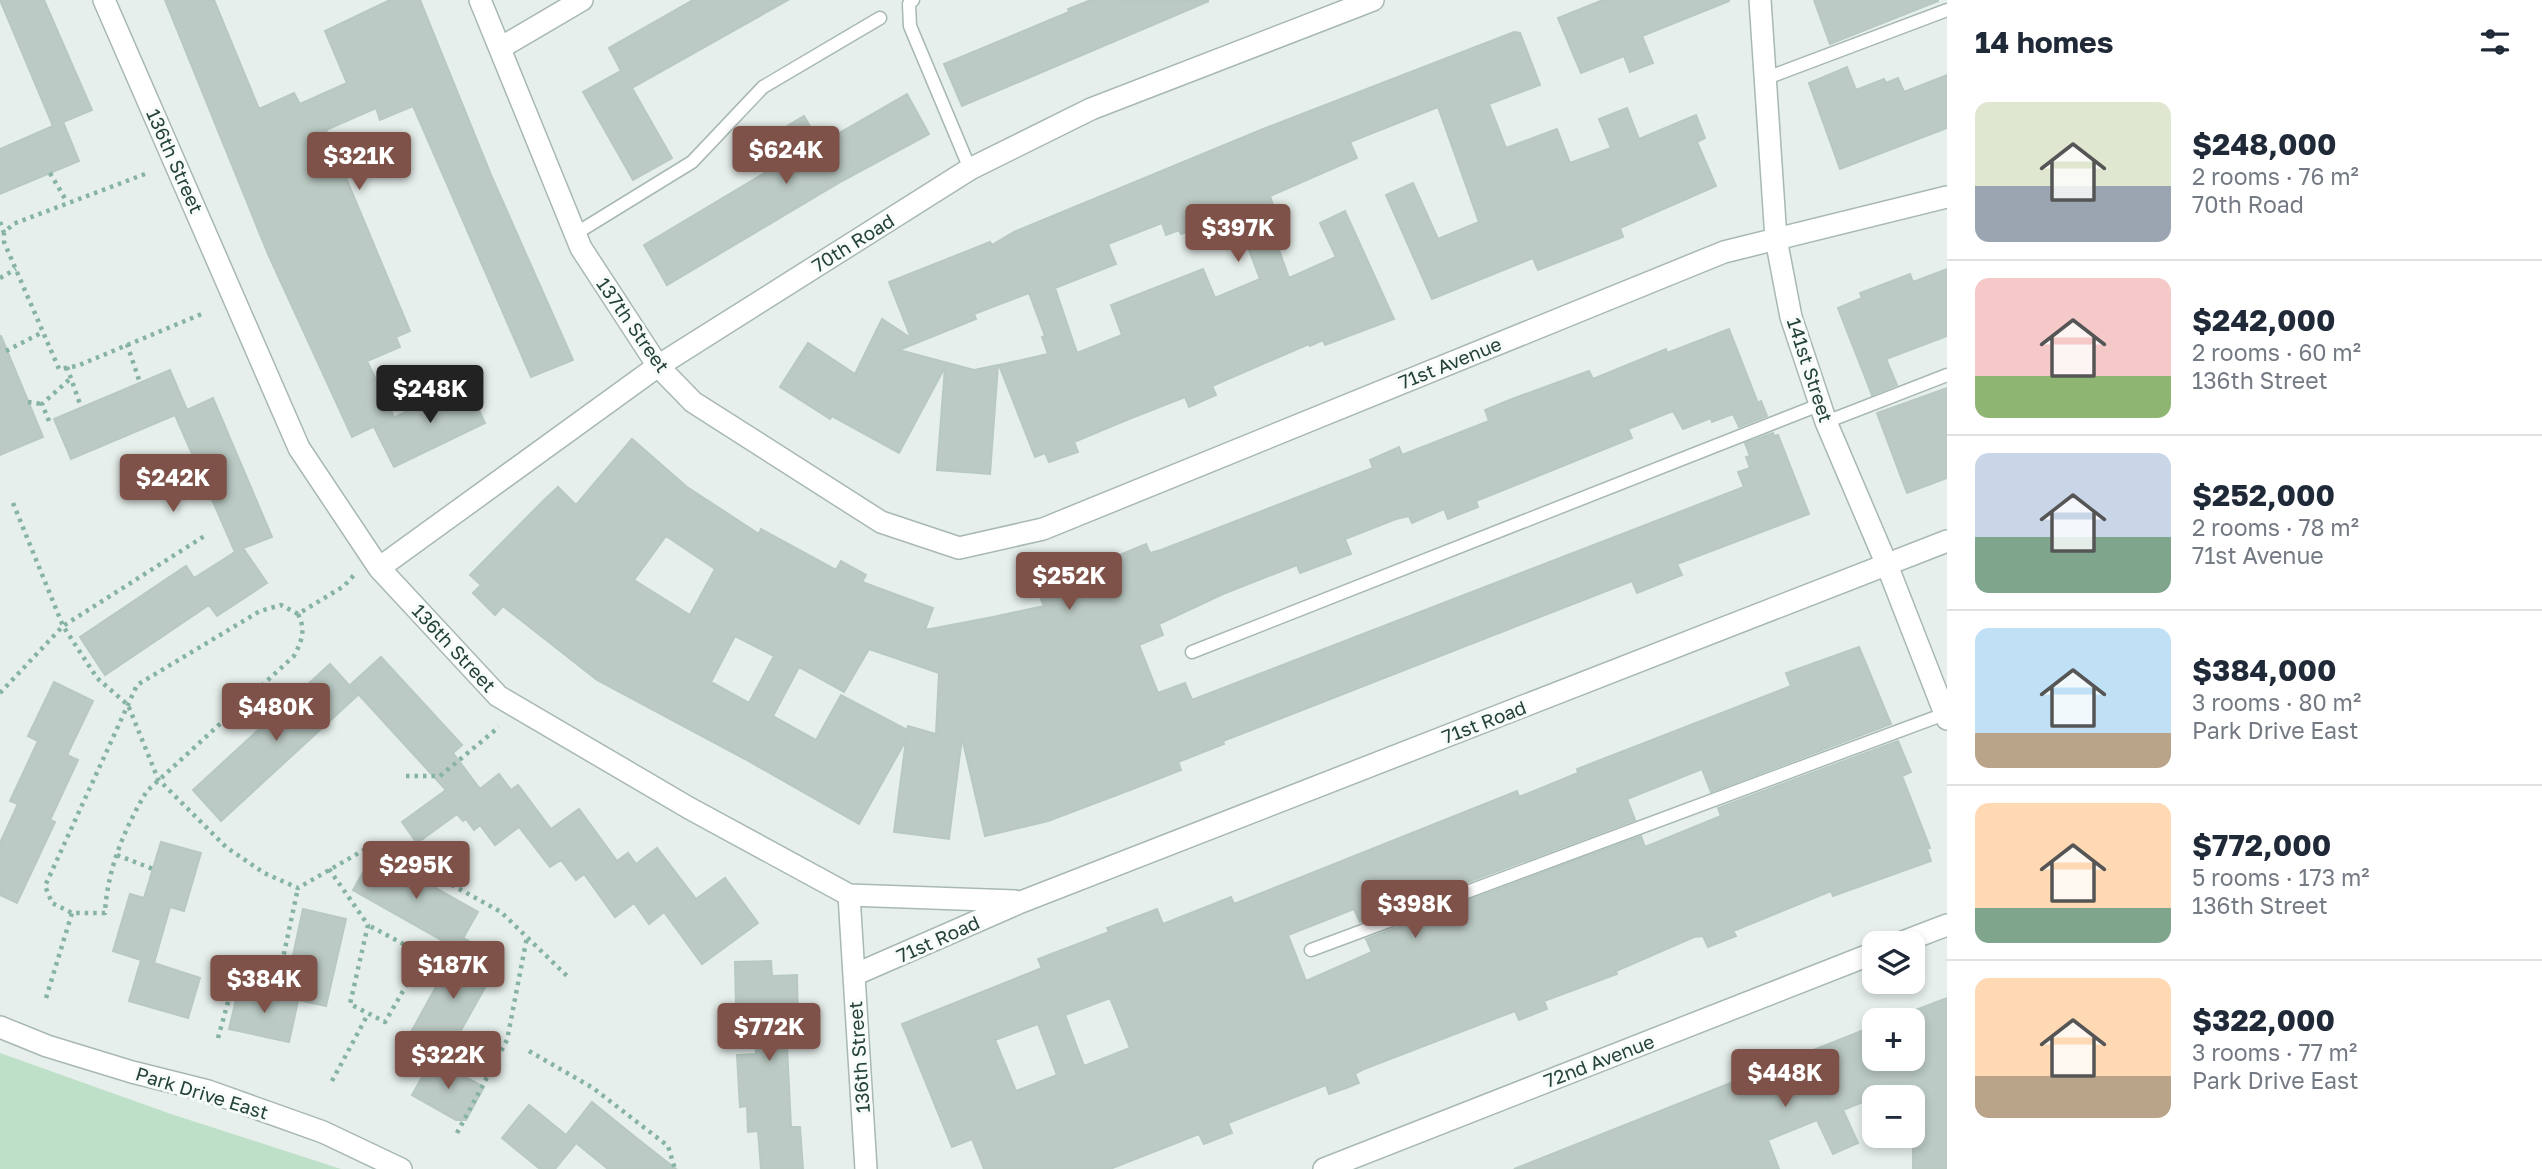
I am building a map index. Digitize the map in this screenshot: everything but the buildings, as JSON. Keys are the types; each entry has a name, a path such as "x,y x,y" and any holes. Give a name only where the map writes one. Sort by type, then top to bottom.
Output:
{"street":[{"name":"136th Street","path":"104,0 299,448 375,562 498,695 689,808 849,895 866,1169"},
{"name":"137th Street","path":"480,0 575,234 658,366 693,402 881,522 959,548"},
{"path":"500,48 582,0"},
{"name":"70th Road","path":"375,562 658,366 970,169 1091,109 1373,0"},
{"name":"141st Street","path":"1760,0 1776,239 1791,317 1823,413 1887,565 1946,716"},
{"name":"71st Avenue","path":"959,548 1043,529 1724,252 1947,197"},
{"name":"71st Road","path":"854,975 1021,902 1947,541"},
{"name":"71st Road","path":"849,895 1021,902"},
{"path":"1925,933 1947,925"},
{"name":"72nd Avenue","path":"1324,1169 1862,958"},
{"name":"Park Drive East","path":"0,1027 47,1046 234,1100 323,1132 401,1169"}],"lane":[{"path":"913,0 909,4 910,26 970,169"},
{"path":"1764,79 1947,10"},
{"path":"575,234 692,162 763,87 880,18"},
{"path":"1192,652 1823,413 1947,375"},
{"path":"1311,950 1946,716"}],"path":[{"path":"50,173 67,202"},
{"path":"4,233 13,224 145,174"},
{"path":"0,222 4,242 59,369 204,313"},
{"path":"0,278 16,269"},
{"path":"6,351 44,332"},
{"path":"127,344 140,383"},
{"path":"67,367 81,407"},
{"path":"42,404 71,378"},
{"path":"28,402 42,404"},
{"path":"42,404 49,421"},
{"path":"13,503 63,626 97,678 128,705 158,779 226,846 264,873 298,888"},
{"path":"0,693 63,626 206,535"},
{"path":"298,614 344,586 375,562"},
{"path":"281,605 298,614 303,625 301,642 293,656 158,779 133,815 117,855 106,895 105,913 72,913 52,903 45,886 137,685 240,621 281,605"},
{"path":"406,776 440,776 499,727"},
{"path":"218,1038 237,971 262,976 283,958 298,888 376,843 501,912 568,977"},
{"path":"117,855 153,869"},
{"path":"329,869 368,925 424,956 385,1022 350,1004 368,925"},
{"path":"46,998 72,913"},
{"path":"457,1133 507,1040 527,937"},
{"path":"332,1081 368,1014"},
{"path":"529,1051 593,1088 668,1146 676,1169"}],"green space":[{"path":"0,1053 171,1114 341,1169 0,1169"}]}
